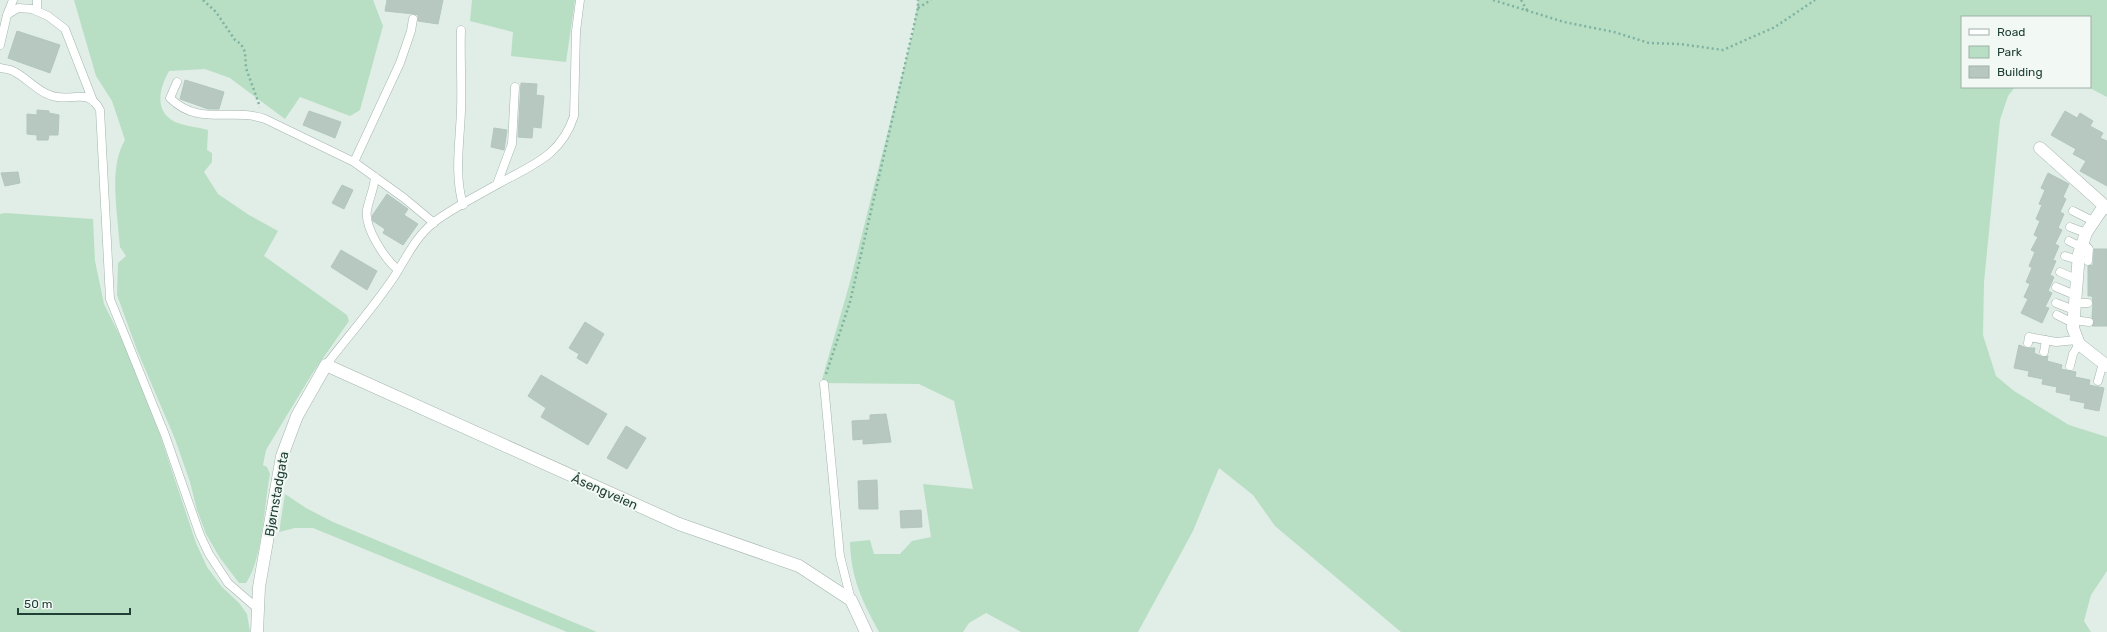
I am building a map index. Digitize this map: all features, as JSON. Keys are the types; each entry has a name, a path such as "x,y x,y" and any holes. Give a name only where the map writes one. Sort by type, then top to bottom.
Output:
{"street":[{"path":"2040,148 2105,207 2093,221 2083,241 2083,261 2076,301 2078,342 2105,365"},
{"name":"Bjørnstadgata","path":"257,632 262,566 285,444 303,403 326,365"},
{"name":"Åsengveien","path":"326,365 679,524 798,566 851,600"},
{"path":"851,600 866,632"}],"lane":[{"path":"0,44 6,14 13,0"},
{"path":"37,0 37,11"},
{"path":"326,365 398,270 420,236 434,223 497,184 550,154 560,144 570,129 574,116 576,101 576,31 580,0"},
{"path":"6,14 18,8 24,7 37,11 54,20 65,29 93,101 100,110 110,299 166,435 200,535 209,554 228,583 258,609"},
{"path":"354,162 400,63 412,31 413,19"},
{"path":"461,30 462,109 459,167 463,205"},
{"path":"0,68 13,71 36,87 56,97 86,97 93,101"},
{"path":"177,82 170,98 177,104 199,114 250,115 265,118 354,162 434,223"},
{"path":"497,184 512,144 515,87"},
{"path":"374,177 374,188 366,212 368,223 380,250 388,262 398,270"},
{"path":"2073,211 2093,221"},
{"path":"2070,227 2083,241"},
{"path":"2069,241 2083,241"},
{"path":"2065,256 2083,261"},
{"path":"2060,272 2089,322"},
{"path":"2056,287 2076,301"},
{"path":"2057,315 2076,301"},
{"path":"2056,303 2076,301 2088,303"},
{"path":"2028,343 2030,337 2056,342 2078,342 2070,366"},
{"path":"2044,352 2046,340"},
{"path":"2098,381 2105,365"},
{"path":"824,384 840,556 851,600"}],"path":[{"path":"203,0 226,24 235,40 241,44 245,52 246,68 265,118"},
{"path":"207,0 209,5"},
{"path":"824,384 826,371 850,302 918,8 918,0"},
{"path":"918,8 931,0"},
{"path":"1493,0 1649,43 1680,44 1723,50 1775,27 1815,0"},
{"path":"1520,0 1527,10"}],"green space":[{"path":"74,0 373,0 383,26 360,110 350,116 300,97 285,119 230,78 205,69 169,71 161,91 161,105 168,117 175,122 208,130 207,150 212,153 212,162 204,172 218,194 249,215 278,231 264,256 347,315 349,321 312,374 266,450 263,465 267,467 270,474 262,531 256,560 246,583 239,583 220,558 206,534 175,439 137,350 117,295 118,263 126,256 120,247 115,188 117,162 125,140 112,101 96,76"},
{"path":"472,0 575,0 566,62 511,56 513,32 470,21"},
{"path":"918,0 2107,0 2107,97 2090,88 2091,16 1961,16 1961,88 2014,88 2008,96 2000,120 1984,282 1983,335 1996,376 2014,391 2069,425 2107,437 2107,571 2091,595 2084,621 2091,632 1401,632 1275,526 1253,495 1219,468 1193,531 1138,632 1021,632 986,613 969,623 963,632 879,632 858,589 853,567 850,542 870,540 874,554 900,554 912,541 931,537 923,484 973,489 954,401 919,384 821,383 850,282 913,31"},
{"path":"5,213 93,219 95,261 104,304 124,344 160,435 196,543 207,567 222,587 239,603 247,614 250,632 0,632 0,214"},
{"path":"285,494 306,508 333,522 597,632 567,632 313,528 295,528 279,532"}],"building":[{"path":"387,0 443,0 438,24 418,21 418,15 414,14 385,11"},
{"path":"17,31 60,45 50,73 8,58"},
{"path":"185,80 224,92 219,109 208,109 180,99"},
{"path":"521,83 537,84 536,95 544,96 541,128 533,127 532,138 518,137"},
{"path":"37,110 49,111 49,113 59,115 58,135 49,135 48,140 37,140 37,135 27,134 27,114 37,115"},
{"path":"309,111 341,122 335,138 303,125"},
{"path":"2065,111 2077,118 2080,113 2093,121 2090,126 2103,133 2100,138 2107,141 2107,186 2080,171 2086,161 2073,154 2076,149 2051,135"},
{"path":"494,128 507,130 504,150 491,147"},
{"path":"18,172 20,183 5,186 1,173"},
{"path":"2048,173 2069,184 2063,197 2066,199 2060,212 2064,214 2058,228 2062,230 2055,244 2059,246 2053,260 2056,261 2050,275 2054,277 2048,291 2052,293 2045,307 2049,308 2042,323 2021,313 2028,299 2024,297 2030,284 2026,282 2032,268 2029,266 2035,252 2031,250 2038,237 2034,235 2040,221 2036,219 2042,205 2039,204 2045,190 2041,188"},
{"path":"342,185 353,190 344,209 332,203"},
{"path":"387,194 408,209 404,215 418,224 403,245 383,233 385,229 373,221 372,216"},
{"path":"2094,249 2107,249 2107,326 2092,326 2094,322 2092,317 2093,303 2092,296 2088,296 2088,266 2093,265"},
{"path":"341,250 377,271 367,290 331,267"},
{"path":"585,322 604,334 587,364 577,358 579,354 569,348"},
{"path":"2019,345 2027,348 2035,348 2034,353 2043,357 2048,356 2047,361 2062,365 2061,369 2076,372 2075,377 2090,380 2089,385 2104,388 2099,411 2084,408 2085,403 2070,400 2071,395 2056,392 2057,387 2042,384 2043,379 2028,376 2029,371 2014,368"},
{"path":"541,375 607,414 588,445 541,417 546,408 528,396"},
{"path":"886,414 891,442 863,444 863,439 853,440 852,421 870,420 870,415"},
{"path":"626,426 646,438 627,469 607,458"},
{"path":"877,480 878,509 859,509 858,481"},
{"path":"921,510 922,527 901,528 900,511"}]}
